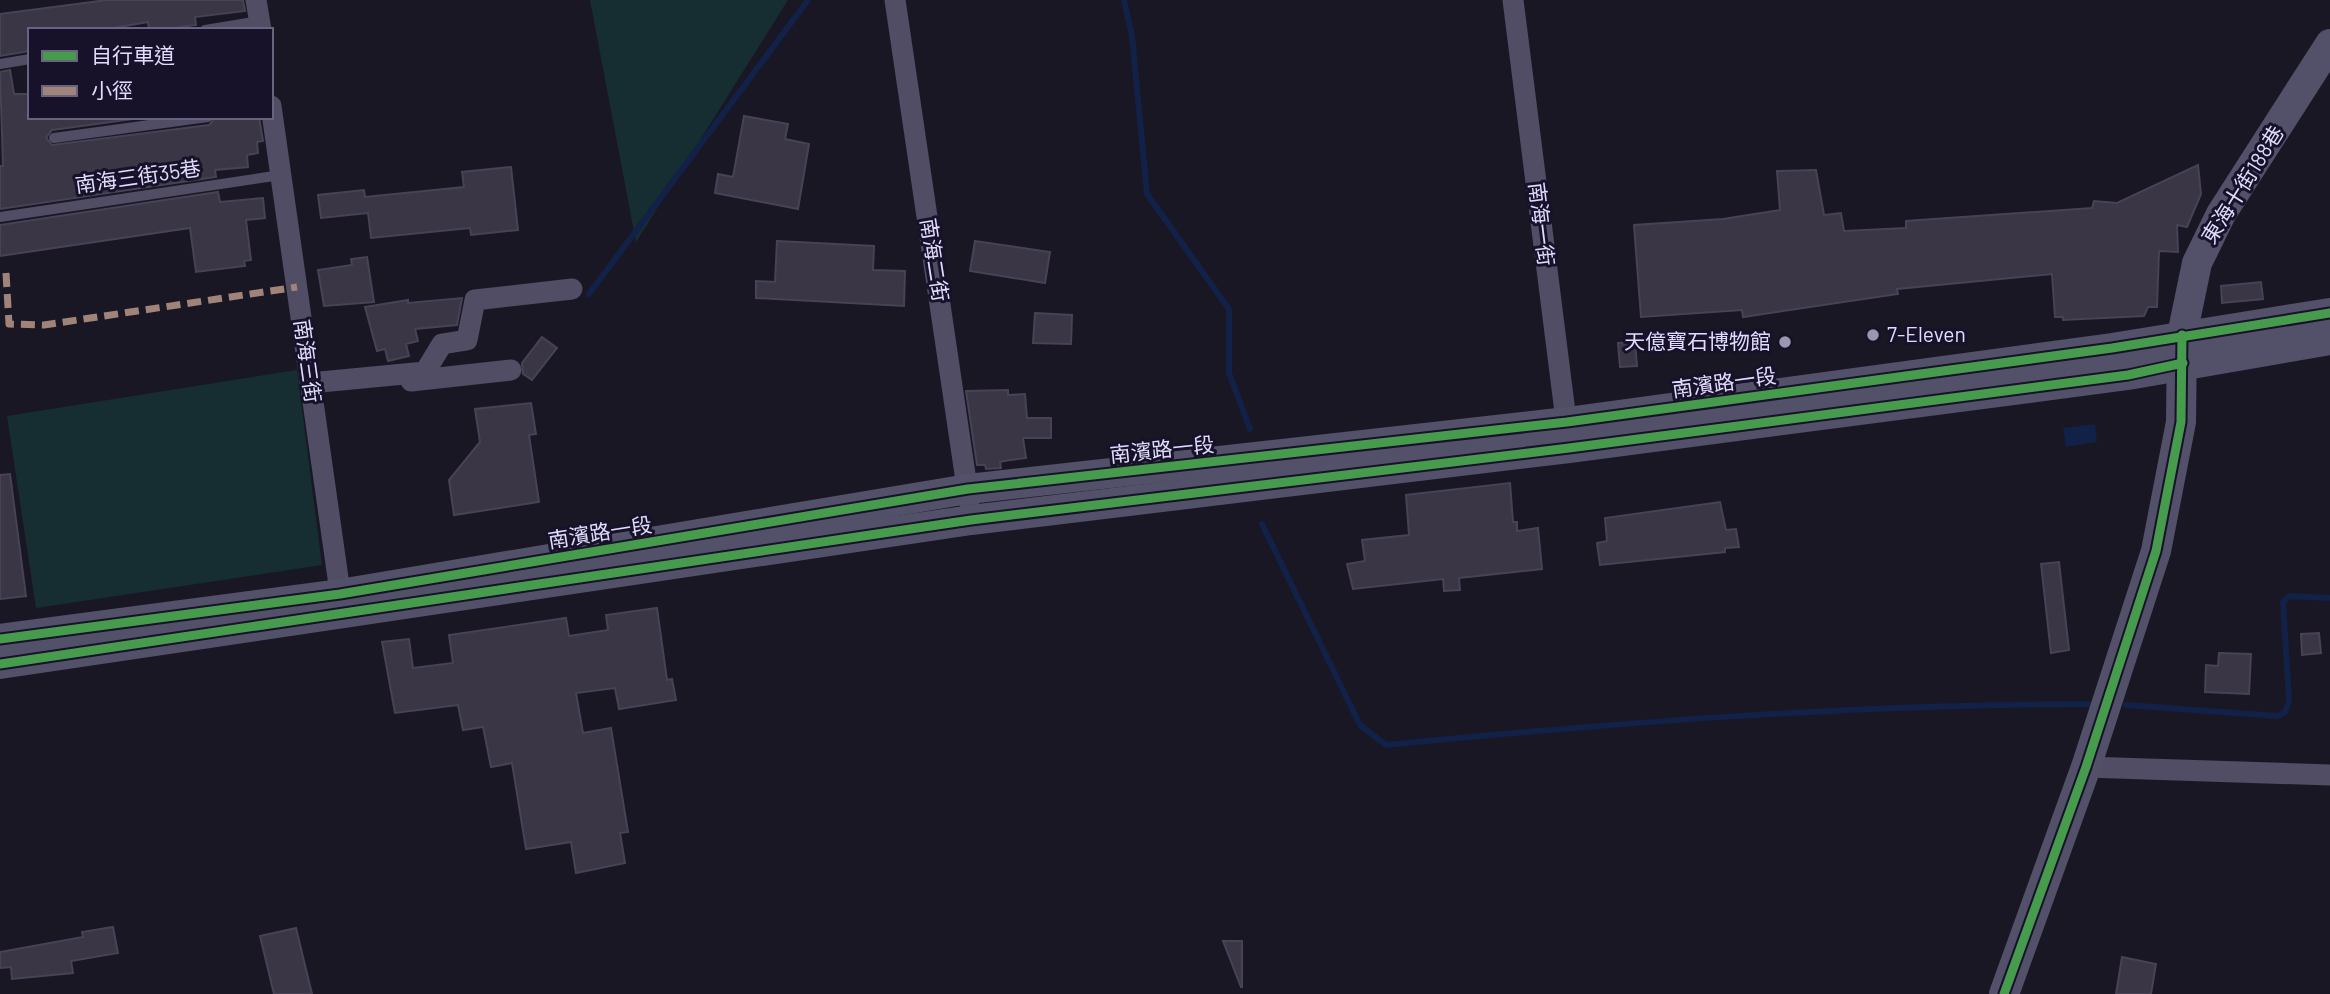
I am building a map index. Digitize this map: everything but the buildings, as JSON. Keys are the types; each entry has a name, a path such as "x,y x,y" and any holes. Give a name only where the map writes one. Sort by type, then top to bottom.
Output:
{"main road":[{"name":"東海十街188巷","path":"2004,994 2086,767 2156,551 2180,422 2182,349 2197,263 2221,214 2330,44"},
{"name":"南濱路一段","path":"2182,349 2330,313"},
{"name":"南濱路一段","path":"0,639 342,604 971,520 2182,349 2330,340"},
{"name":"南濱路一段","path":"0,664 968,489 1568,435"}],"street":[{"name":"南海二街","path":"895,0 971,520"},
{"name":"南海一街","path":"1513,0 1568,435"},
{"name":"南海三街","path":"273,119 342,604"},
{"path":"311,388 425,372 442,344 467,340 475,300 572,289"},
{"path":"311,388 511,370"},
{"path":"2086,767 2330,775"}],"lane":[{"path":"213,28 259,17"},
{"path":"0,64 28,59"},
{"path":"54,138 193,119"},
{"name":"南海三街35巷","path":"0,218 281,175"}],"green space":[{"path":"590,0 788,0 636,242"},
{"path":"297,370 322,565 36,608 7,416"}],"water":[{"path":"2095,424 2097,442 2066,447 2063,428"}],"waterway":[{"path":"589,294 808,0"},
{"path":"1124,0 1132,36 1147,194 1229,309 1229,373 1250,429"},
{"path":"1262,524 1360,725 1386,745 1741,716 1918,707 2096,704"},
{"path":"2126,705 2278,716 2285,712 2289,701 2283,602 2290,596 2330,598"}],"marked path":[{"path":"6,273 9,324 44,325 297,287"}],"cycle path":[{"path":"0,639 340,594 968,489 1567,422 2112,348 2330,313"},
{"path":"2004,994 2086,767 2156,551 2181,422 2182,335"},
{"path":"0,664 971,520 1569,448 2128,375 2183,363"}],"place":[{"name":"7-Eleven","path":"1873,335"},
{"name":"天億寶石博物館","path":"1785,342"}]}
